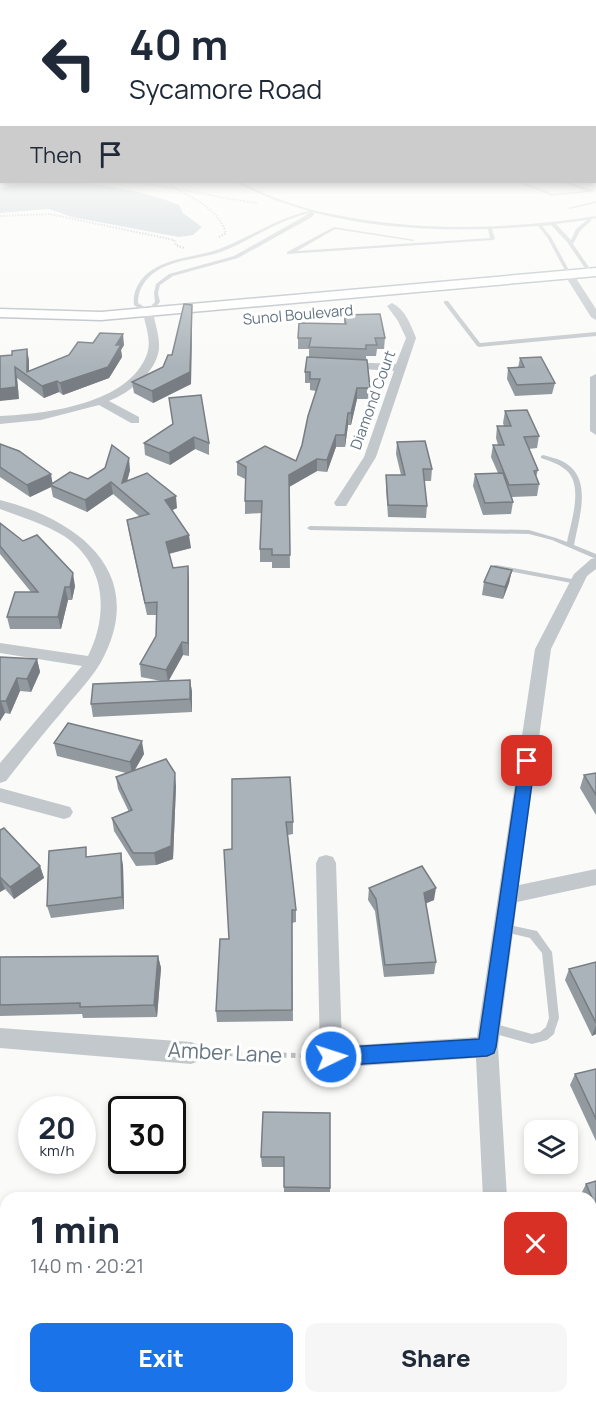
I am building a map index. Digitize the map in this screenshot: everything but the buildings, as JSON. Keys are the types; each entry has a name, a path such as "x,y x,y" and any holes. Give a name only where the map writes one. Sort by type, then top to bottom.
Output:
{"main road":[{"name":"Sunol Boulevard","path":"26,329 149,320 569,274 595,278"},
{"path":"492,297 576,288 595,278"},
{"name":"Sunol Boulevard","path":"243,320 414,304"},
{"name":"Sunol Boulevard","path":"2,320 70,316 149,320 167,327"}],"street":[{"path":"569,274 596,317"},
{"name":"Diamond Court","path":"341,503 370,457 411,338 403,320 392,306"},
{"path":"0,420 54,415 99,401 126,388 142,373 153,354 149,320"},
{"path":"331,364 402,368"},
{"path":"596,379 596,431"},
{"path":"99,401 135,420"},
{"path":"0,504 55,527 78,540 99,564 106,577 111,599 110,619 93,662 0,776"},
{"path":"495,1192 489,1037 543,649 581,574 596,559"},
{"path":"0,648 93,662"},
{"path":"0,795 64,812"},
{"path":"326,863 331,1057 489,1037"},
{"path":"509,896 596,877"},
{"name":"Amber Lane","path":"0,1038 191,1053"}],"lane":[{"path":"250,236 210,254 156,270 139,284 136,304 149,320 158,302 156,293 158,284 171,275 236,256 273,236"},
{"path":"319,236 289,253 493,239 492,236"},
{"path":"392,236 430,242"},
{"path":"429,236 430,242"},
{"path":"550,236 569,274"},
{"path":"564,236 595,278"},
{"path":"572,246 576,236"},
{"path":"237,243 252,248"},
{"path":"555,248 572,246"},
{"path":"446,302 479,345 596,334"},
{"path":"543,457 568,464 579,477 581,491 570,546"},
{"path":"310,528 530,532 554,539 596,559"},
{"path":"497,567 577,582"},
{"path":"489,1037 532,1040 543,1036 550,1030 554,1018 548,952 533,934 504,928"}],"path":[{"path":"163,236 174,240 176,246 182,249 193,248"},
{"path":"216,239 220,236"},
{"name":"Amber Lane","path":"191,1053 331,1057"}],"route":[{"path":"331,1057 487,1047 527,761"}]}
